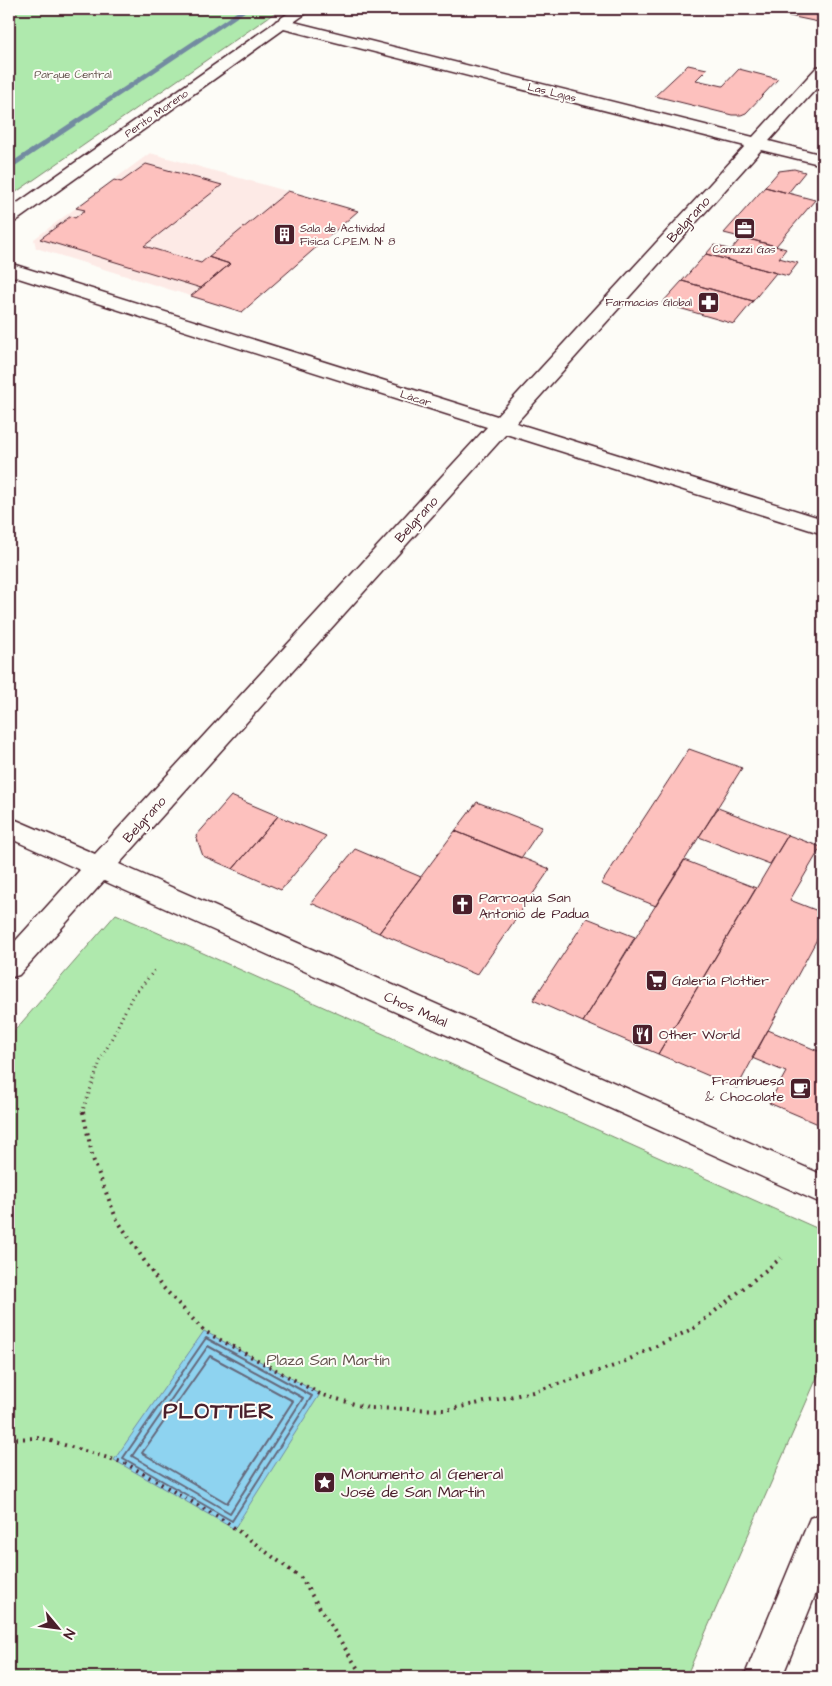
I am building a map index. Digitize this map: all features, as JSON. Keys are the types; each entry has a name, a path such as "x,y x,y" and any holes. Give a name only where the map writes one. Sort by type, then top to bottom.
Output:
{"street":[{"name":"Perito Moreno","path":"9,217 304,9"},
{"name":"Las Lajas","path":"282,24 823,160"},
{"name":"Belgrano","path":"9,967 823,71"},
{"name":"Lácar","path":"9,269 823,527"},
{"name":"Chos Malal","path":"9,828 823,1190"},
{"path":"762,1677 823,1531"}],"path":[{"path":"154,970 132,997 100,1062 82,1114 93,1159 116,1218 159,1283 204,1331 320,1394 368,1408 446,1410 533,1392 617,1365 694,1328 781,1258"},
{"path":"9,1439 41,1438 125,1463 225,1521 302,1578 363,1677"}],"shaded area":[{"path":"150,153 358,211 242,312 36,248 34,239"}],"green space":[{"name":"Parque Central","path":"9,9 280,9 9,197"},
{"name":"Plaza San Martín","path":"116,914 823,1231 823,1364 686,1677 9,1677 9,1037"}],"water":[{"path":"204,1331 320,1394 234,1529 114,1460"}],"building":[{"path":"823,9 823,23 761,10"},
{"path":"688,65 707,69 696,80 723,86 739,69 778,79 746,113 741,115 732,115 655,96"},
{"path":"146,164 222,185 144,246 201,263 208,257 230,264 201,288 40,239 71,216 75,218 85,210 76,208 114,180 121,182"},
{"path":"794,169 805,172 788,193 765,187 779,171"},
{"path":"765,187 815,200 776,246 724,233"},
{"name":"Sala de Actividad Física C.P.E.M. N° 8","path":"288,191 358,211 242,312 191,296 230,264 208,257"},
{"path":"742,237 786,249 779,258 798,263 788,276 706,254 714,245 731,250"},
{"path":"706,254 776,273 753,301 682,281"},
{"name":"Farmacias Global","path":"682,281 753,301 734,324 662,303"},
{"path":"689,749 742,768 656,906 601,884"},
{"path":"231,796 278,816 233,869 203,856 196,836"},
{"path":"477,802 542,827 521,858 455,831"},
{"path":"718,808 788,835 770,864 699,837"},
{"path":"278,816 326,836 281,890 233,869"},
{"name":"Parroquia San Antonio de Padua","path":"455,831 550,869 477,975 379,933"},
{"path":"788,835 821,847 790,900 823,913 823,928 737,1088 658,1054"},
{"path":"355,849 421,877 379,933 311,903"},
{"name":"Galería Plottier","path":"684,860 756,888 658,1054 583,1022"},
{"path":"587,918 635,937 583,1022 533,1000"},
{"name":"Frambuesa & Chocolate","path":"768,1030 823,1053 823,1126 769,1103 786,1072 752,1058"}],"waterway":[{"path":"9,168 245,9"}],"place":[{"name":"Camuzzi Gas","path":"744,228"},
{"name":"Sala de Actividad Física C.P.E.M. N° 8","path":"284,234"},
{"name":"Farmacias Global","path":"708,302"},
{"name":"Parroquia San Antonio de Padua","path":"463,905"},
{"name":"Galería Plottier","path":"656,980"},
{"name":"Other World","path":"643,1034"},
{"name":"Frambuesa & Chocolate","path":"800,1088"},
{"name":"Monumento al General José de San Martín","path":"325,1482"}],"district":[{"name":"PLOTTIER","path":"219,1410"}]}
